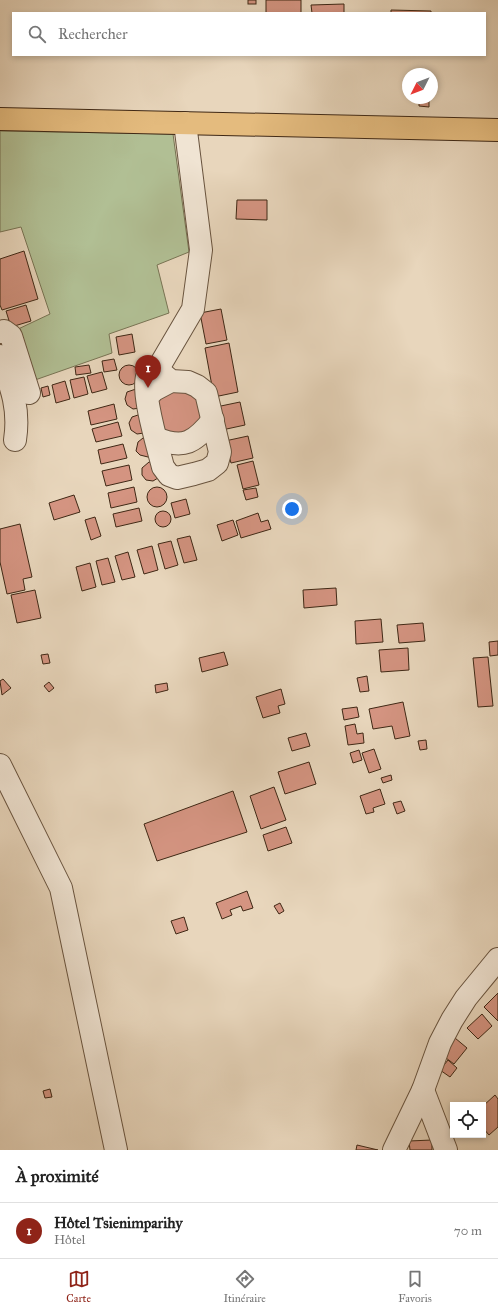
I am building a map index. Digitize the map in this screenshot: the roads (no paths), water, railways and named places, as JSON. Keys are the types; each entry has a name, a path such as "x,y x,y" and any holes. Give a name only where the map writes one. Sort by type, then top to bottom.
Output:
{"main road":[{"path":"0,119 498,130"}],"street":[{"path":"163,376 193,309 201,250 185,123"},
{"path":"0,331 4,330 11,336 30,393"},
{"path":"0,356 16,400 18,424 15,440"},
{"path":"163,376 188,382 197,386 206,393 220,452 217,463 208,470 177,478 169,475 163,467 145,384 147,377 163,376"},
{"path":"156,438 171,444 188,442 203,432 213,420"},
{"path":"188,442 194,474"},
{"path":"0,765 60,888 116,1150"},
{"path":"394,1150 423,1090 440,1043 452,1020 466,998 498,960"},
{"path":"423,1090 446,1150"}],"place":[{"name":"Hôtel Tsienimparihy","path":"148,388"}]}
